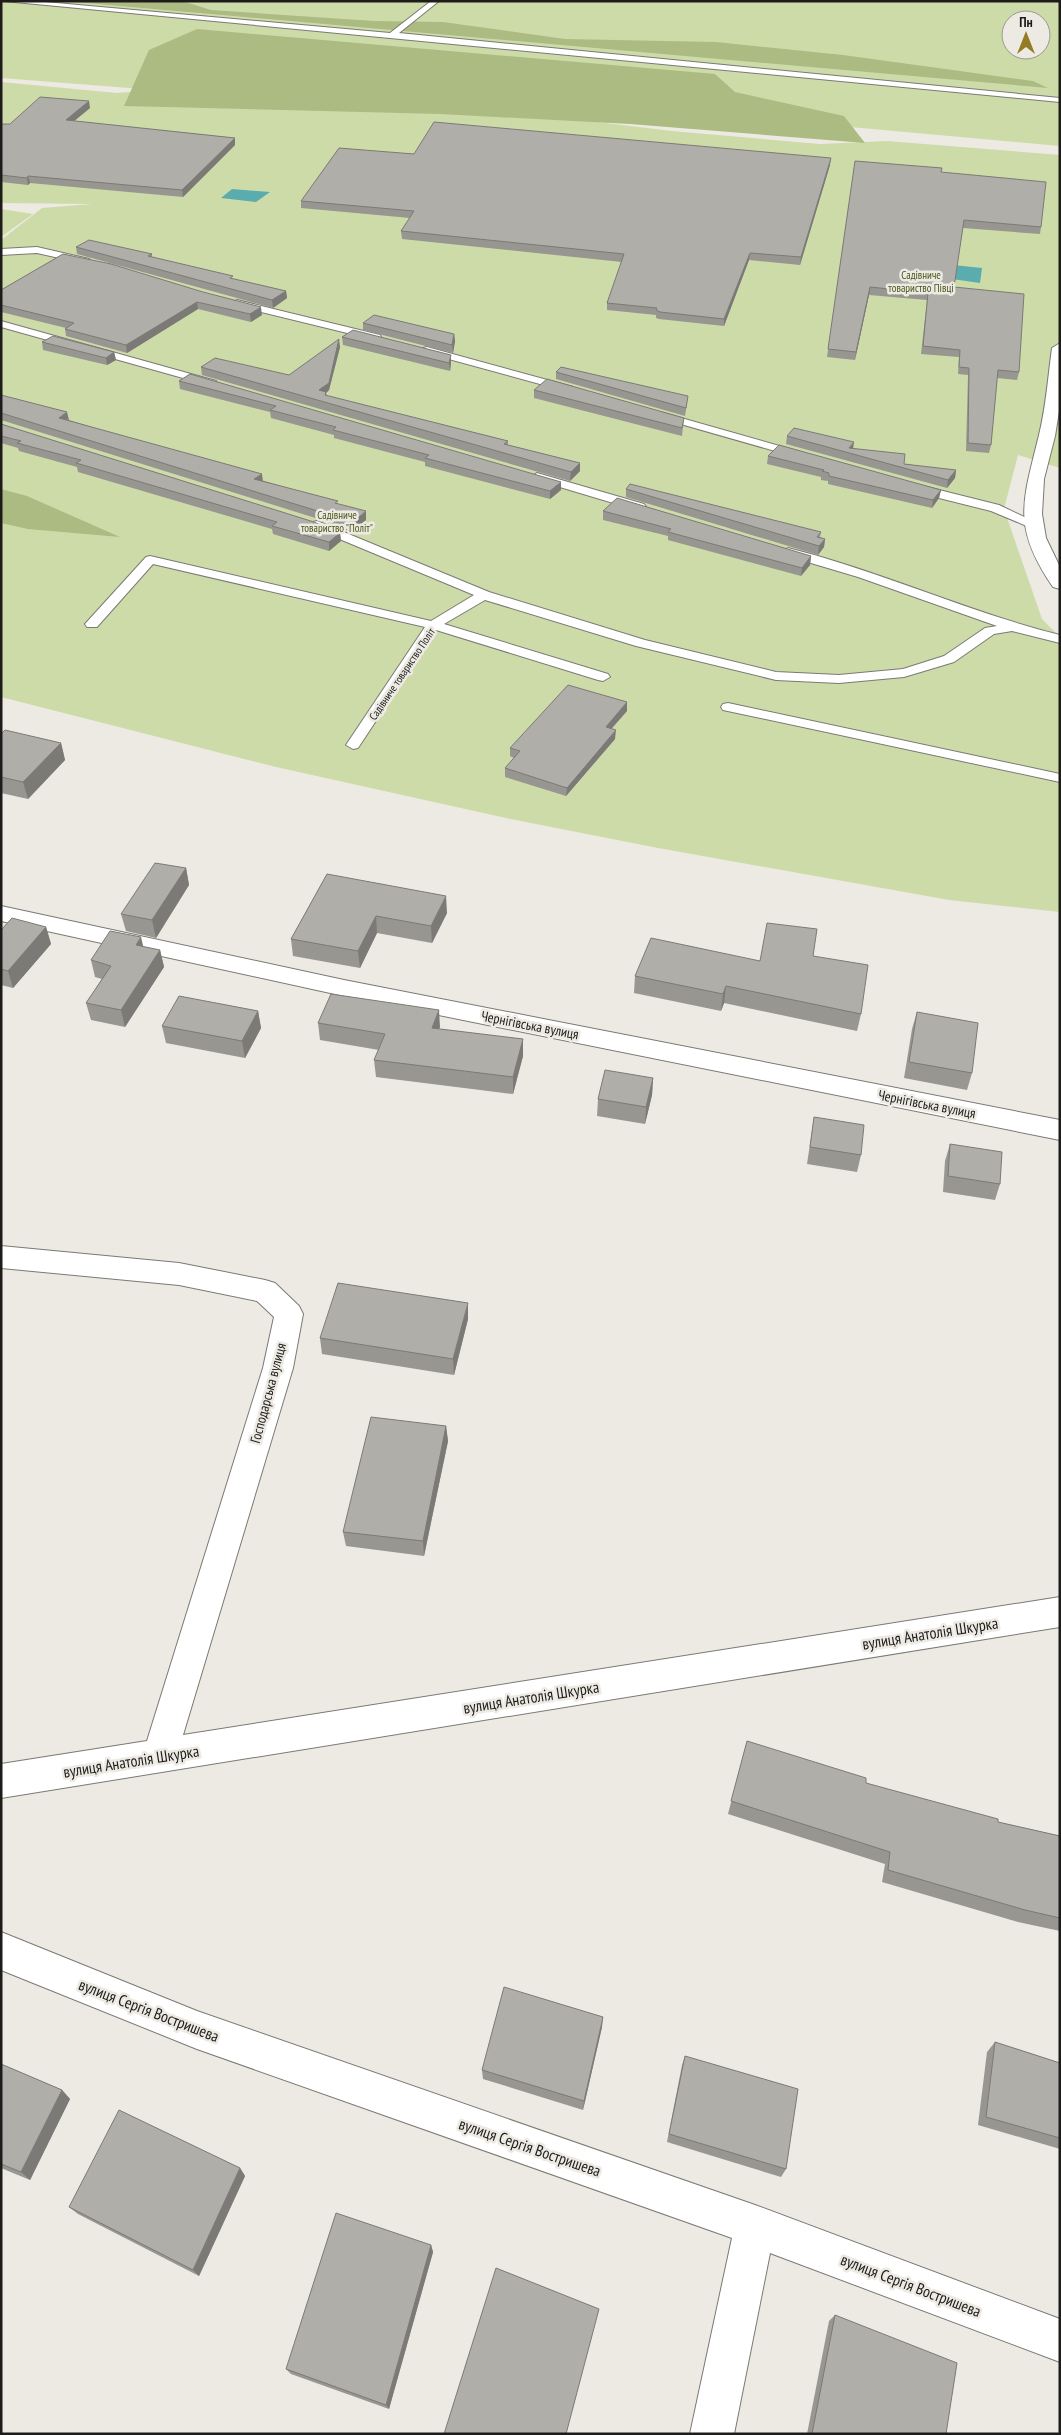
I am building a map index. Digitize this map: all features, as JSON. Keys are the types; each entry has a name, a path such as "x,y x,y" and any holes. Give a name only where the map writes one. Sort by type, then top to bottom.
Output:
{"street":[{"path":"1060,348 1054,376 1047,436 1042,449 1036,482 1033,524 1047,562 1060,583"},
{"name":"Чернігівська вулиця","path":"1,913 344,988 1060,1130"},
{"name":"Господарська вулиця","path":"1,1257 179,1274 265,1291 288,1314 278,1368 160,1757"},
{"name":"вулиця Анатолія Шкурка","path":"1,1781 1060,1612"},
{"name":"вулиця Сергія Востришева","path":"1,1951 197,2030 756,2226 1060,2341"},
{"path":"712,2434 756,2226"}],"lane":[{"path":"7,1 392,35 1060,100"},
{"path":"392,35 436,1"},
{"path":"1,252 37,250 98,264"},
{"path":"228,301 390,341"},
{"path":"1,324 99,350 220,386"},
{"path":"418,348 584,393"},
{"path":"651,412 810,458"},
{"path":"522,473 655,512"},
{"path":"903,484 995,508 1033,524"},
{"path":"301,520 484,595 641,643 776,676 839,679 904,672 949,659 990,631 1012,627"},
{"path":"777,549 862,574 1012,627 1060,639"},
{"path":"92,624 150,560 434,625 603,677"},
{"name":"Садівниче товариство Політ","path":"353,745 434,625 484,595"},
{"path":"728,707 1060,778"}],"green space":[{"name":"Садівниче товариство \"Політ\"","path":"1,1 1060,1 1060,146 431,89 597,122 672,131 820,144 887,141 1060,155 1060,468 1018,455 1004,509 1042,619 1060,637 1060,912 949,900 658,848 506,818 276,767 1,697 1,240 42,208 92,204 1,203 1,82 117,93 155,90 1,78"},
{"path":"63,1 182,1 211,10 374,21 443,22 565,39 716,42 843,55 1033,81 1048,88"},
{"path":"197,29 715,74 735,92 844,116 865,143 630,124 440,114 124,106 149,50"},
{"path":"1,209 33,214 1,237"},
{"path":"1,489 27,496 120,537 28,529 1,523"}],"water":[{"path":"232,189 270,192 256,202 221,198"},
{"path":"953,265 982,268 980,283 952,279"}],"building":[{"path":"40,97 89,101 66,120 235,138 182,190 1,175 1,124 10,124"},
{"path":"434,122 831,158 801,257 750,253 724,319 660,312 656,310 657,308 607,303 624,254 401,231 414,211 301,201 339,148 414,154"},
{"path":"855,161 942,168 941,172 1046,182 1041,227 964,220 954,287 1024,294 1019,372 998,370 991,445 968,443 969,368 959,367 960,350 923,346 928,293 870,287 856,352 828,349"},
{"path":"89,240 152,254 148,256 233,276 230,278 286,291 272,300 76,247"},
{"path":"63,254 111,264 203,292 261,307 250,314 197,302 126,345 65,329 74,323 1,305 1,290"},
{"path":"374,315 454,334 452,345 363,323"},
{"path":"353,330 451,355 449,363 342,337"},
{"path":"53,336 114,352 106,358 42,342"},
{"path":"339,339 329,383 319,390 326,392 325,395 508,441 504,444 580,463 571,472 201,367 215,358 289,375"},
{"path":"561,367 688,396 686,408 556,372"},
{"path":"190,374 561,482 550,491 425,458 429,455 333,430 336,427 270,410 276,406 179,381"},
{"path":"547,379 684,418 682,428 534,390"},
{"path":"1,395 67,412 59,418 262,474 254,479 338,501 335,503 366,511 351,524 324,513 1,413"},
{"path":"1,424 314,522 340,533 329,542 272,526 277,522 76,463 81,460 17,443 21,441 1,436"},
{"path":"794,428 854,442 849,448 905,454 904,464 956,470 948,480 787,436"},
{"path":"779,445 941,490 933,500 829,476 829,473 822,471 824,470 768,456"},
{"path":"630,484 821,532 817,537 825,539 819,546 626,489"},
{"path":"617,498 811,556 802,568 668,532 671,529 603,511"},
{"path":"568,685 627,702 606,727 616,730 567,788 505,768 520,751 510,748"},
{"path":"5,730 61,743 23,782 1,777 1,734"},
{"path":"155,863 186,868 152,920 121,914"},
{"path":"327,874 446,896 431,926 376,916 358,951 291,939"},
{"path":"12,918 46,927 8,971 1,969 1,930"},
{"path":"767,923 817,929 813,956 868,965 861,1014 726,986 723,994 635,976 651,938 760,961"},
{"path":"110,931 141,937 136,945 160,950 121,1010 86,1003 111,966 91,960"},
{"path":"331,994 439,1010 432,1028 523,1039 513,1077 374,1060 385,1034 318,1023"},
{"path":"179,996 258,1011 242,1041 162,1026"},
{"path":"917,1012 978,1023 972,1073 909,1062"},
{"path":"605,1070 653,1078 646,1107 598,1099"},
{"path":"814,1117 864,1125 861,1155 810,1147"},
{"path":"950,1144 1002,1152 1000,1184 948,1176"},
{"path":"338,1283 468,1303 453,1359 320,1338"},
{"path":"371,1417 446,1426 423,1541 343,1532"},
{"path":"747,1741 866,1778 866,1783 998,1819 998,1822 1060,1836 1060,1918 1025,1910 888,1870 890,1852 731,1801"},
{"path":"504,1987 603,2017 584,2101 482,2070"},
{"path":"995,2042 1060,2063 1060,2138 986,2117"},
{"path":"685,2056 798,2089 786,2169 669,2134"},
{"path":"1,2064 62,2090 21,2172 1,2164"},
{"path":"119,2110 240,2168 193,2270 69,2207"},
{"path":"336,2213 431,2245 386,2405 286,2369"},
{"path":"496,2268 599,2309 566,2434 444,2434"},
{"path":"835,2315 957,2363 946,2434 812,2434"}],"park label":[{"name":"Садівниче товариство Півці","path":"921,281"}]}
